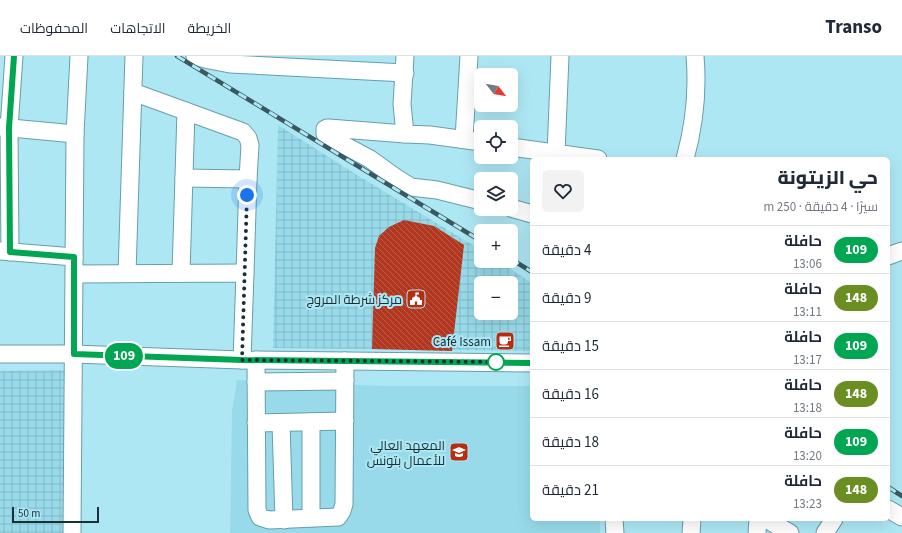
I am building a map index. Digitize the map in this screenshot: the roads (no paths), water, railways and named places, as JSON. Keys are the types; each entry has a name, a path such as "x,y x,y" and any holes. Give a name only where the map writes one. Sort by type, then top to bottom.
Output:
{"street":[{"path":"14,56 4,128 5,251 74,257"},
{"path":"72,533 75,134 79,56"},
{"path":"127,273 134,56"},
{"path":"195,56 230,64 405,64 402,104 405,134"},
{"path":"464,139 468,56"},
{"path":"556,154 560,56"},
{"path":"686,157 694,110 696,82 695,56"},
{"path":"133,92 243,132 248,138 250,145 246,273 249,360 256,382 257,510 260,517 269,520 338,517 342,511 344,504 345,361"},
{"path":"181,273 186,111"},
{"path":"4,128 75,134"},
{"path":"474,141 329,128 325,131 327,136 370,159 411,187 437,190 474,198"},
{"path":"518,148 581,157"},
{"path":"184,178 248,179"},
{"path":"518,210 530,213"},
{"path":"890,255 902,251"},
{"path":"75,274 246,273"},
{"path":"0,354 74,354 249,360 530,363"},
{"path":"256,382 345,381"},
{"path":"256,423 345,421"},
{"path":"311,422 311,518"},
{"path":"281,423 284,520"},
{"path":"890,510 902,517"},
{"path":"614,521 614,533"},
{"path":"691,533 692,521"},
{"path":"758,521 758,533"},
{"path":"769,521 790,533"},
{"path":"825,533 833,521"}],"railway":[{"path":"177,56 474,237"},
{"path":"518,263 530,271"},
{"path":"890,488 902,496"}],"place":[{"name":"مركز شرطة المروج","path":"416,299"},
{"name":"Café Issam","path":"505,341"},
{"name":"المعهد العالي للأعمال بتونس","path":"459,452"}]}
